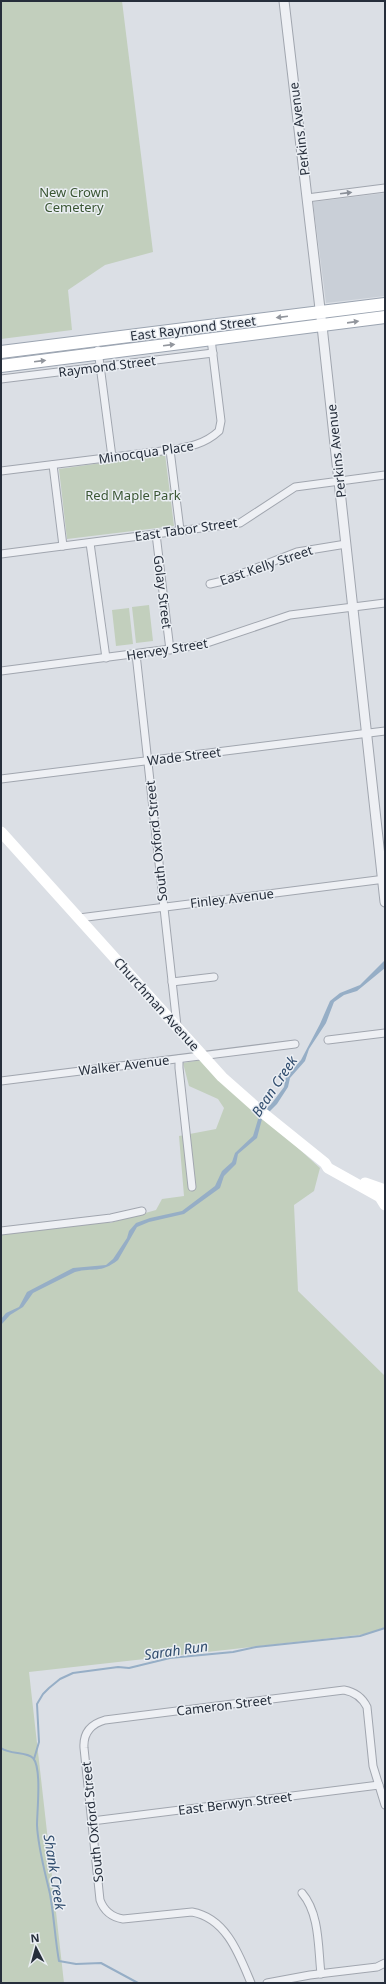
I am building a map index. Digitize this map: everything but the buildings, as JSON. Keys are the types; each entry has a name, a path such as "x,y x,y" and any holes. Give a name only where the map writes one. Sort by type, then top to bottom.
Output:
{"main road":[{"name":"East Raymond Street","path":"1,352 385,304"},
{"name":"East Raymond Street","path":"1,366 385,317"},
{"name":"Churchman Avenue","path":"1,832 222,1077 258,1110 325,1163 361,1181 385,1190"},
{"name":"Churchman Avenue","path":"325,1163 328,1168 338,1175 380,1197 385,1205"}],"street":[{"name":"Perkins Avenue","path":"284,1 384,879 385,902"},
{"path":"307,198 385,188"},
{"name":"Minocqua Place","path":"1,471 170,450 199,444 219,430 221,421 211,339"},
{"path":"97,340 112,457"},
{"name":"Raymond Street","path":"1,379 212,353"},
{"path":"170,450 180,530"},
{"path":"53,465 64,546"},
{"name":"East Tabor Street","path":"1,554 240,523 291,489 385,475"},
{"name":"Golay Street","path":"156,534 170,650"},
{"path":"90,543 106,658"},
{"name":"East Kelly Street","path":"210,584 223,581 297,552 346,544"},
{"name":"Hervey Street","path":"1,671 170,650 209,643 290,615 385,603"},
{"name":"South Oxford Street","path":"136,654 177,1027"},
{"name":"Wade Street","path":"1,779 385,731"},
{"name":"Finley Avenue","path":"79,918 384,879"},
{"path":"172,982 214,977"},
{"path":"328,1040 385,1033"},
{"name":"Walker Avenue","path":"1,1081 296,1044"},
{"path":"179,1059 178,1068 192,1187"},
{"path":"1,1231 111,1218 142,1211"},
{"name":"Cameron Street","path":"90,1728 97,1722 105,1720 344,1690 359,1696 367,1709 372,1761 379,1785"},
{"name":"South Oxford Street","path":"90,1728 83,1744 100,1900 103,1907 110,1914 123,1919 192,1912 208,1916 218,1924 227,1935 240,1958 251,1983"},
{"path":"379,1785 385,1806"},
{"name":"East Berwyn Street","path":"92,1821 379,1785"},
{"path":"302,1893 310,1903 314,1914 321,1974"},
{"path":"267,1983 277,1980 377,1966 385,1963"}],"shaded area":[{"path":"385,193 385,296 326,303 313,202"}],"green space":[{"name":"New Crown Cemetery","path":"1,1 122,1 153,252 105,265 68,290 72,330 1,339"},
{"name":"Red Maple Park","path":"165,454 174,526 67,539 59,469"},
{"path":"149,605 153,641 136,643 132,607"},
{"path":"129,608 133,644 116,646 112,610"},
{"path":"201,1060 320,1168 314,1191 294,1205 298,1291 385,1376 385,1627 367,1634 29,1672 64,1983 1,1983 1,1233 109,1220 110,1223 156,1210 162,1199 184,1196 179,1136 216,1129 224,1108 218,1099 189,1086 183,1063"}],"water":[{"name":"Bean Creek","path":"385,960 385,968 357,991 344,995 334,1002 326,1023 309,1049 305,1061 290,1078 288,1087 277,1104 262,1119 257,1138 238,1154 236,1164 224,1176 220,1188 184,1214 149,1222 137,1227 118,1260 101,1269 75,1272 33,1293 23,1307 10,1315 1,1325 1,1319 6,1313 19,1307 27,1292 73,1268 106,1265 113,1259 127,1238 129,1231 136,1223 150,1218 182,1211 215,1186 222,1171 232,1162 235,1153 253,1136 259,1116 272,1103 284,1087 286,1077 301,1060 330,1001 340,993 360,985"}],"waterway":[{"name":"Sarah Run","path":"34,1759 39,1742 37,1704 49,1688 60,1679 73,1673 118,1667 129,1668 170,1658 233,1652 256,1647 360,1636 385,1628"},
{"name":"Shank Creek","path":"1,1748 9,1752 26,1754 33,1758 36,1763 38,1780 38,1834 50,1894 59,1961 76,1964 101,1963 138,1983"}]}
